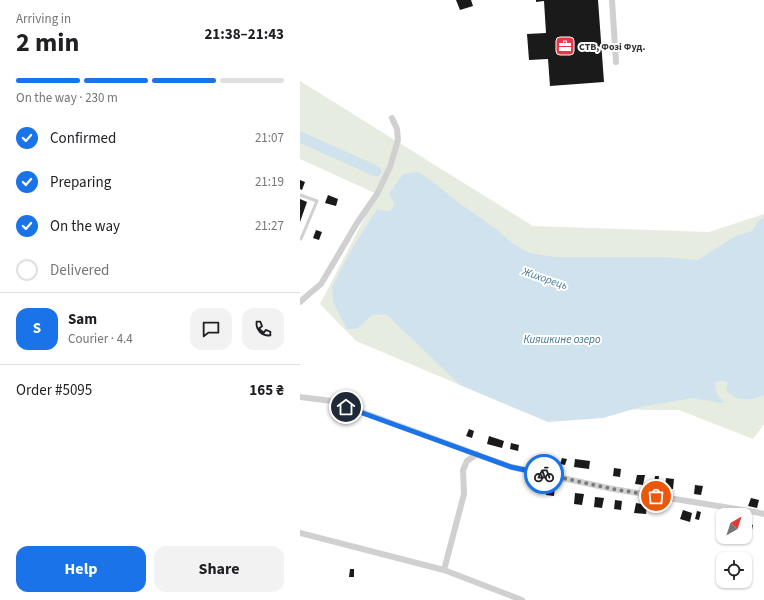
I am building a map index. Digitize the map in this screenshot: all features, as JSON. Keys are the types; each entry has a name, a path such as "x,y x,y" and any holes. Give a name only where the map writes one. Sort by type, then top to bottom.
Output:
{"street":[{"path":"612,0 616,62"},
{"path":"300,302 321,284 384,181 398,140 397,129 392,118"},
{"path":"300,397 332,401 511,467 613,489 764,514"},
{"path":"444,570 464,494 463,470 467,461 477,454"},
{"path":"300,533 444,570 522,600"}],"lane":[{"path":"300,195 317,201 301,239 300,238"}],"shaded area":[{"name":"Кияшкине озеро","path":"300,81 533,226 709,232 764,214 764,424 753,439 679,410 517,409 356,341 320,304 377,194 300,159"}],"water":[{"name":"Кияшкине озеро","path":"418,172 496,229 512,243 529,253 555,257 662,257 698,260 734,237 752,231 759,220 764,217 764,395 749,399 734,397 726,390 728,383 720,381 715,383 716,392 724,402 722,403 692,398 640,407 603,418 548,422 460,385 386,314 372,315 357,329 347,329 333,302 332,287 353,247 377,209 390,211 394,205 389,194 403,174"}],"building":[{"path":"456,0 471,0 473,6 460,10"},
{"name":"СТВ, Фозі Фуд.","path":"536,0 598,0 604,82 550,86 548,59 529,60 527,34 546,33 544,1 536,2"},
{"path":"300,180 305,182 302,190 300,189"},
{"path":"328,195 338,199 336,206 325,203"},
{"path":"300,199 307,202 300,222"},
{"path":"316,230 322,232 319,240 313,238"},
{"path":"469,429 474,431 472,438 466,436"},
{"path":"489,436 504,441 502,448 487,444"},
{"path":"511,443 519,445 518,451 510,449"},
{"path":"562,458 567,459 565,465 560,464"},
{"path":"575,459 590,461 589,469 574,467"},
{"path":"614,468 621,469 620,477 613,476"},
{"path":"637,475 645,475 643,485 635,484"},
{"path":"655,476 659,476 658,485 654,485"},
{"path":"666,478 674,479 673,489 665,488"},
{"path":"547,485 555,486 554,496 546,495"},
{"path":"695,485 703,486 701,495 694,494"},
{"path":"575,493 584,494 582,505 574,504"},
{"path":"595,497 604,498 602,508 594,507"},
{"path":"751,498 759,500 757,508 748,506"},
{"path":"615,500 622,501 621,510 614,509"},
{"path":"636,503 647,505 646,514 634,513"},
{"path":"683,510 692,513 690,522 680,519"},
{"path":"697,511 701,512 699,520 695,519"},
{"path":"350,569 354,569 354,577 349,577"}],"waterway":[{"name":"Жихорець","path":"300,137 376,171"}],"way so far":[{"path":"544,474 613,489 656,496"}],"place":[{"name":"СТВ, Фозі Фуд.","path":"565,46"}],"route":[{"path":"346,407 511,467 544,474"}]}
